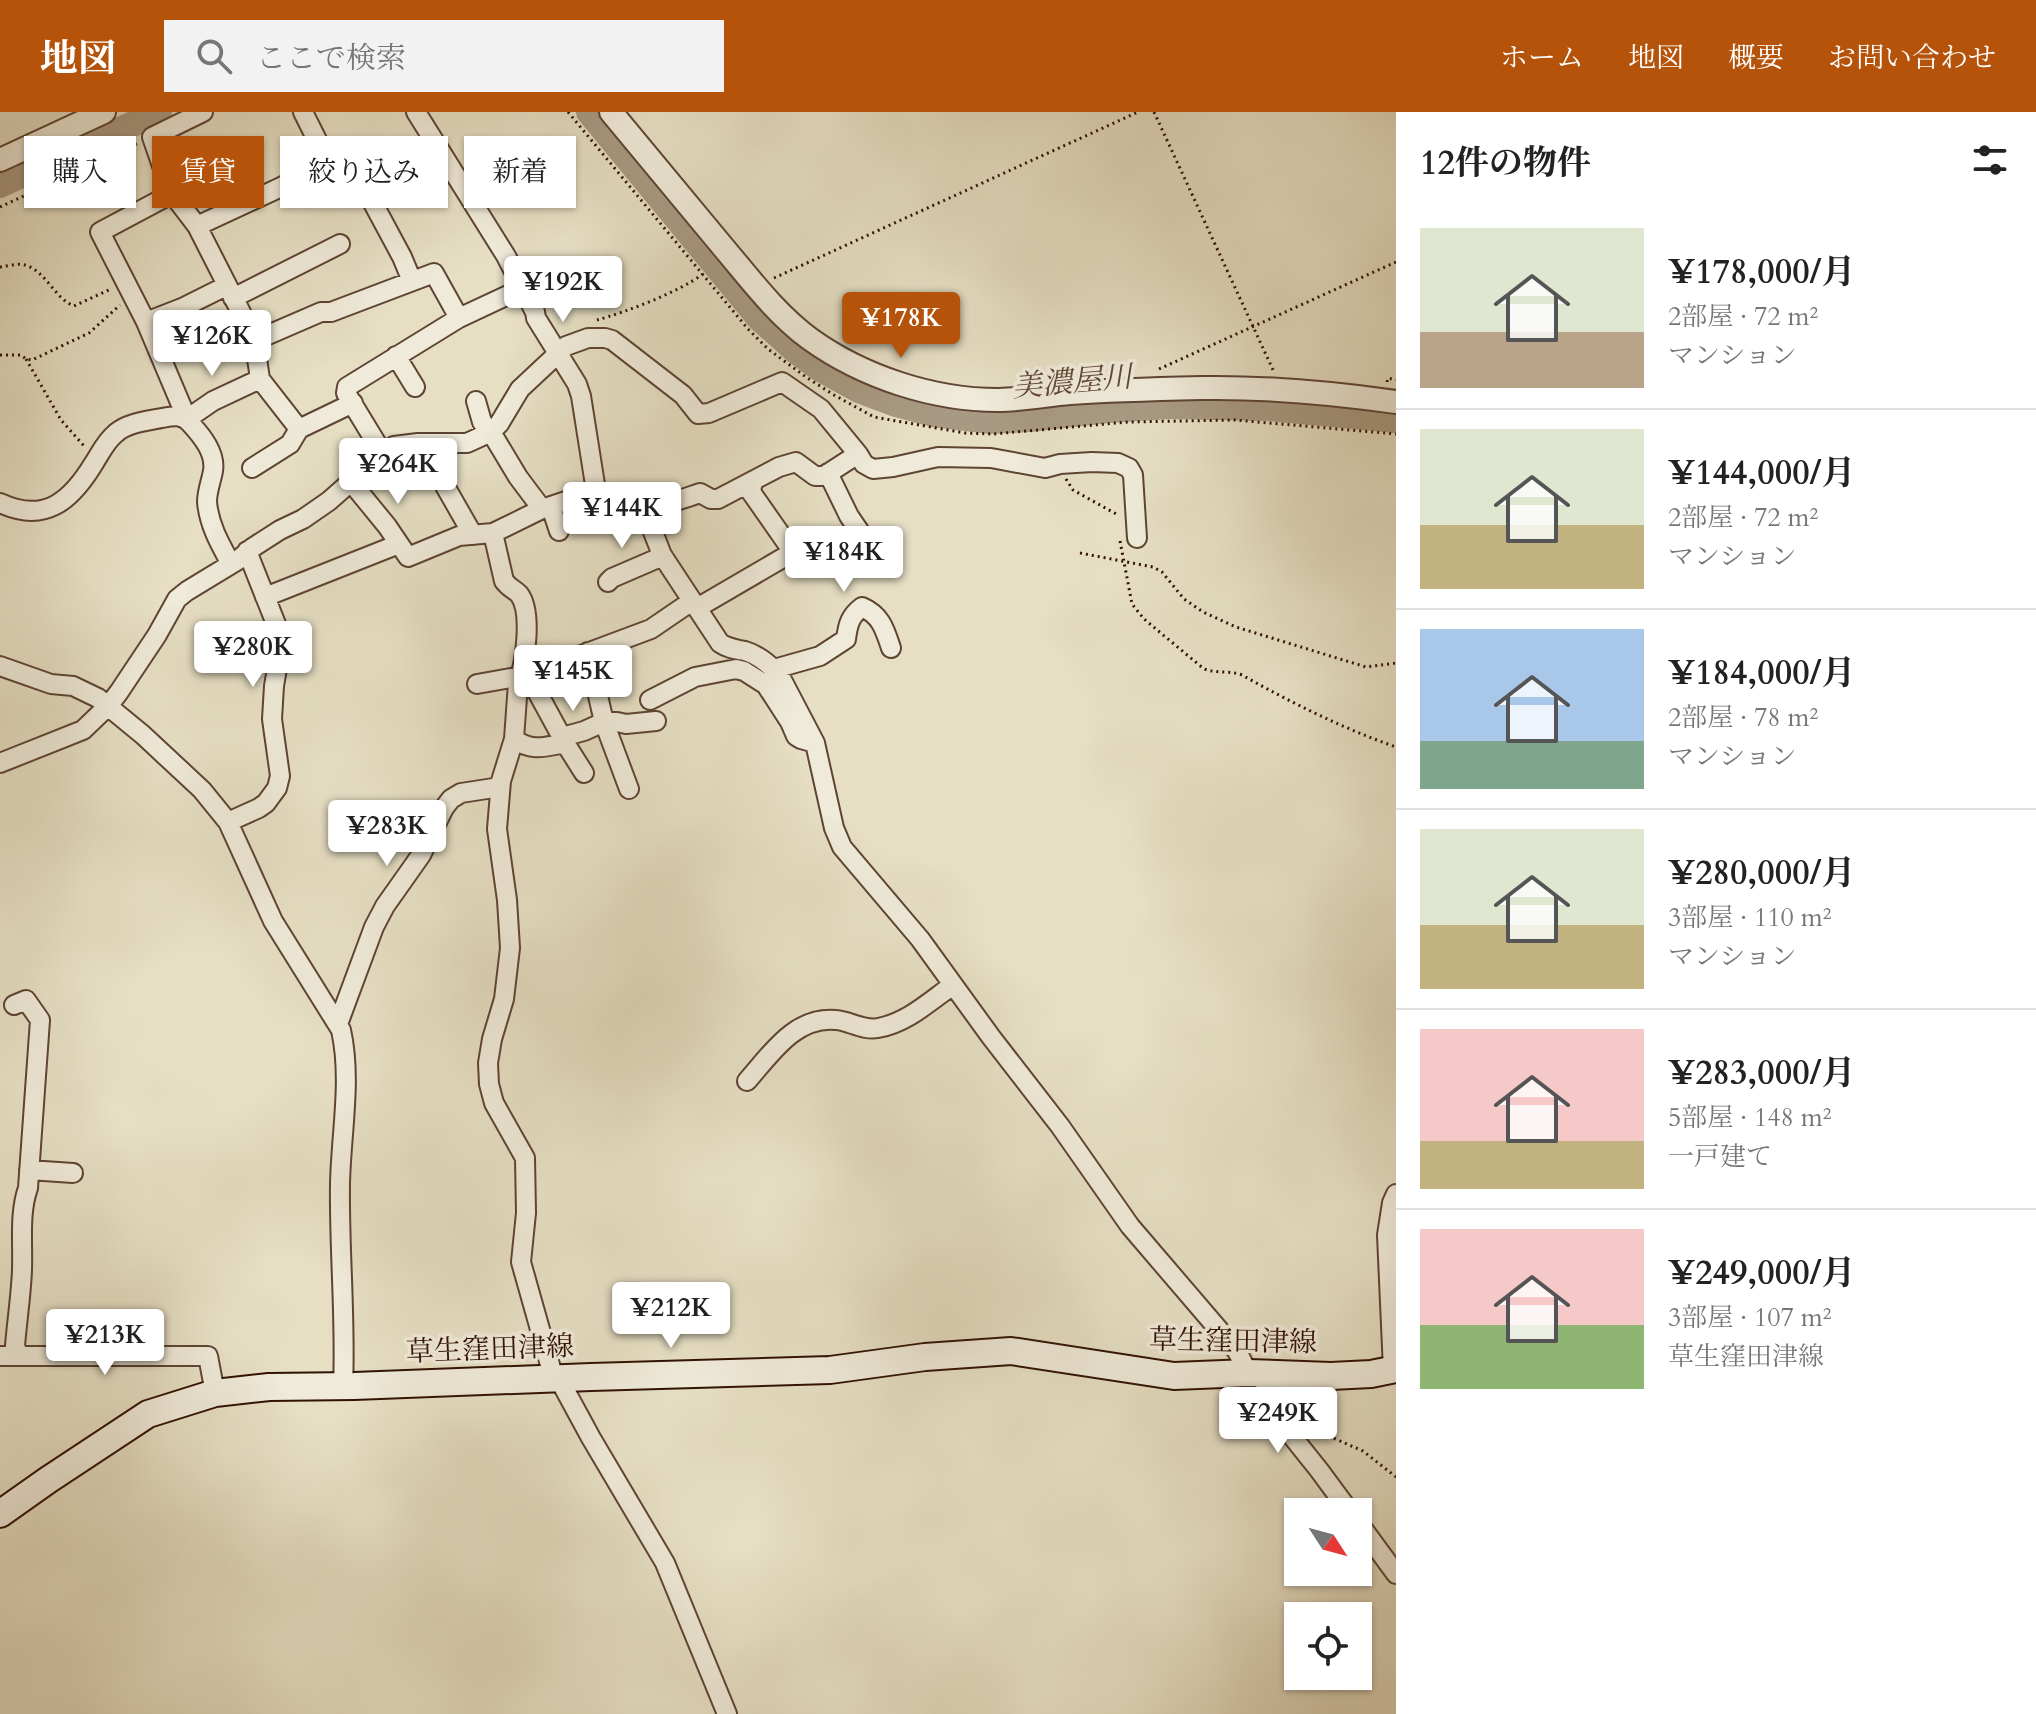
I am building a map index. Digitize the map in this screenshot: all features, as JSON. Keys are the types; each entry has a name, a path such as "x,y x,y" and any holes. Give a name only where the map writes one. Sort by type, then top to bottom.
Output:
{"main road":[{"name":"草生窪田津線","path":"0,1514 148,1414 215,1393 269,1387 830,1370 925,1357 1011,1351 1174,1376 1331,1376 1395,1370"}],"street":[{"path":"0,160 104,112"},
{"path":"154,136 203,112"},
{"path":"303,112 314,136"},
{"path":"416,112 506,256 536,318 577,384 596,491 605,497 635,499 647,504 678,501 700,493 718,499 779,467 796,462 815,476 828,473 858,454"},
{"path":"611,112 773,306 811,339 888,380 961,397 993,400 1069,393 1205,388 1282,390 1396,402"},
{"path":"197,226 280,187"},
{"path":"152,204 100,232 146,322 187,419 204,440 213,458 207,505 213,529 231,564"},
{"path":"183,208 197,226 254,341 260,379 299,429"},
{"path":"376,208 412,281"},
{"path":"146,322 230,292 340,244"},
{"path":"254,341 321,312 331,312 434,273 459,318"},
{"path":"383,454 346,393 347,387 459,318 523,288"},
{"path":"0,763 83,730 108,706 157,635 177,599 247,551 316,510 394,446 467,443 491,432 520,389 558,352 588,338 612,340 683,395 698,414 709,413 782,382 821,409 864,464 873,469 938,457 991,458 1045,468 1092,462 1118,463 1129,468 1133,475 1129,537"},
{"path":"396,356 415,387"},
{"path":"187,419 213,401 260,379"},
{"path":"476,401 482,422 518,477 547,508 559,531"},
{"path":"252,468 290,444 299,429 353,403"},
{"path":"0,503 26,512 45,511 79,487 107,442 119,430 177,416 187,419"},
{"path":"426,444 429,458 473,535"},
{"path":"828,473 849,516 866,541"},
{"path":"477,684 524,675 651,629 793,552 751,492 753,481"},
{"path":"351,482 408,557 459,536 493,533 547,508 596,491"},
{"path":"641,501 663,556 720,643 729,649 746,651 758,657 781,678 815,743 834,828 842,847 920,939 1060,1126 1130,1226 1258,1377 1291,1437 1340,1498"},
{"path":"493,533 504,581 518,594 527,620 524,675 518,683 514,739 500,787 497,829 509,911 510,948 504,999 488,1063 494,1103 525,1158 526,1213 521,1262 556,1379 665,1563 727,1714"},
{"path":"265,597 399,544"},
{"path":"228,822 266,803 277,788 280,776 272,719 282,639 247,551"},
{"path":"608,582 663,556"},
{"path":"774,669 820,656 846,639 853,613 862,607 880,619 891,648"},
{"path":"588,652 604,722 629,789"},
{"path":"0,666 51,684 73,686 98,698 202,790 228,822 273,921 338,1024 345,1050 346,1070 340,1189 343,1387"},
{"path":"650,700 695,677 736,669 744,671 766,685 796,736 815,743"},
{"path":"524,675 584,773"},
{"path":"514,739 524,746 536,748 564,740 604,722 626,724 656,721"},
{"path":"338,1024 374,927 421,855 444,808 461,793 500,787"},
{"path":"747,1081 782,1041 816,1020 837,1020 869,1029 881,1028 907,1018 953,985"},
{"path":"9,1356 15,1346 22,1272 23,1220 40,1020 26,1000 14,1005"},
{"path":"29,1170 73,1173"},
{"path":"1395,1370 1387,1235 1396,1194"},
{"path":"9,1356 208,1356 215,1393"},
{"path":"1372,1541 1396,1574"}],"path":[{"path":"568,112 768,349 834,395 874,417 965,433 993,434 1128,422 1235,420 1396,434"},
{"path":"757,287 1138,112"},
{"path":"1154,112 1282,390"},
{"path":"0,207 152,137"},
{"path":"1132,390 1135,381 1396,262"},
{"path":"0,267 23,264 33,269 67,303 74,306 130,290"},
{"path":"594,321 634,307 703,274"},
{"path":"26,359 32,360 89,333 130,290"},
{"path":"0,355 21,355 26,359 61,420 98,457"},
{"path":"1059,465 1073,490 1120,517"},
{"path":"1129,537 1120,544 1132,604 1144,619 1204,669 1242,675 1316,715 1396,747"},
{"path":"1080,553 1153,567 1162,572 1184,599 1203,612 1236,627 1366,667 1396,663"},
{"path":"1258,1377 1324,1434 1363,1451 1396,1477"}],"waterway":[{"name":"美濃屋川","path":"0,185 159,112"},
{"name":"美濃屋川","path":"589,112 759,318 819,368 859,390 933,414 991,421 1170,406 1268,408 1396,420"}]}
